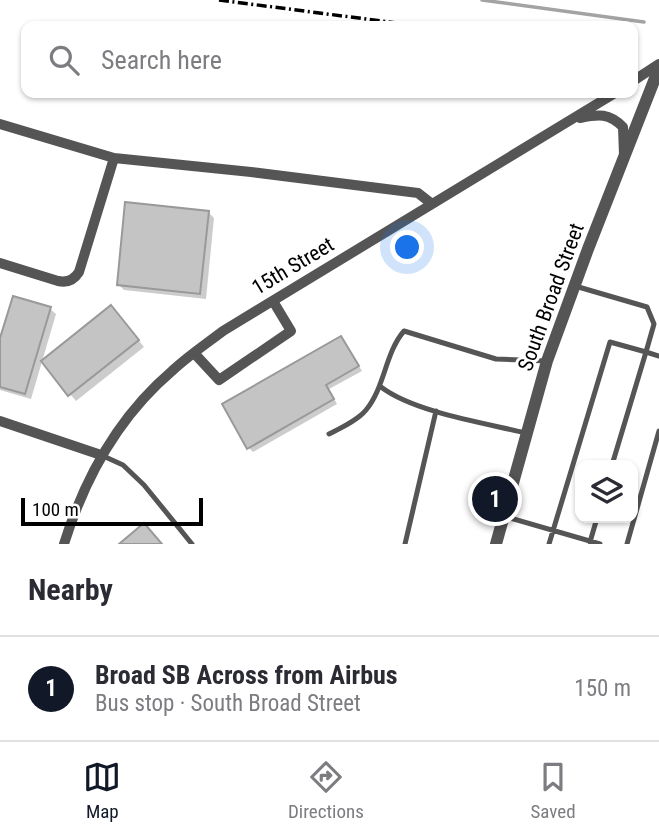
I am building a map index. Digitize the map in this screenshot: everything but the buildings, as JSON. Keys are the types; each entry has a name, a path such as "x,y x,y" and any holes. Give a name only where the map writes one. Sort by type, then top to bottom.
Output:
{"street":[{"path":"638,78 659,66"},
{"name":"South Broad Street","path":"496,544 547,361 659,66"},
{"name":"15th Street","path":"64,544 80,496 101,455 121,425 171,371 223,331 606,98"},
{"path":"564,123 607,115 622,127 624,157"},
{"path":"0,124 114,158 418,193 432,204"},
{"path":"0,263 62,282 74,278 79,272 114,158"},
{"path":"194,353 219,380 291,331 273,301"},
{"path":"0,421 101,455"}],"lane":[{"path":"574,286 647,307 654,324 614,460"},
{"path":"329,435 365,412 381,387 397,340 404,331 496,359 547,361"},
{"path":"548,544 610,342 659,356"},
{"path":"381,387 391,394 436,411 526,433"},
{"path":"405,544 436,411"},
{"path":"627,544 659,430"},
{"path":"101,455 123,465 192,544"},
{"path":"503,516 600,544"},
{"path":"589,543 595,523"}],"waterway":[{"path":"482,0 637,21"},
{"path":"638,21 644,22"}],"railway":[{"path":"219,0 381,21"}],"place":[{"name":"Broad SB Across from Airbus","path":"495,499"}]}
